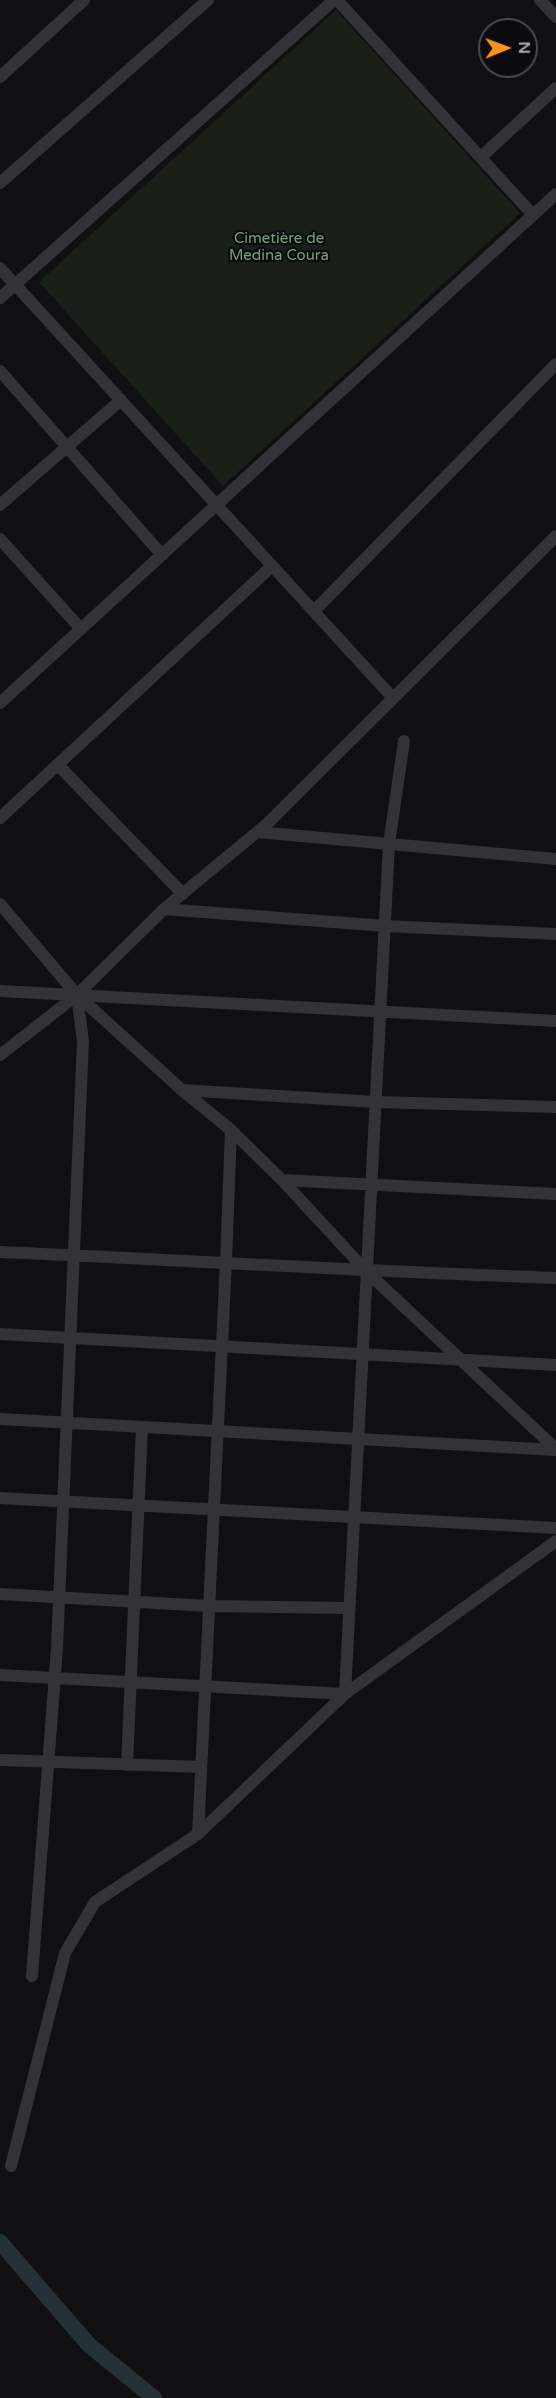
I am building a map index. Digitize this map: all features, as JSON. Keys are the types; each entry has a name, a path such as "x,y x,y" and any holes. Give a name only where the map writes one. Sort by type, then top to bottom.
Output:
{"street":[{"path":"0,77 84,0"},
{"path":"0,183 208,0"},
{"path":"0,298 336,0 533,215"},
{"path":"540,0 556,16"},
{"path":"481,157 556,88"},
{"path":"1,701 556,194"},
{"path":"0,268 393,698"},
{"path":"314,611 556,364"},
{"path":"0,371 162,555"},
{"path":"0,505 121,400"},
{"path":"0,1055 76,995 164,909 257,832 556,536"},
{"path":"0,539 81,629"},
{"path":"0,818 272,566"},
{"path":"345,1694 389,844 404,741"},
{"path":"58,765 183,894"},
{"path":"257,832 556,859"},
{"path":"2,908 76,995 182,1090 231,1130 282,1180 368,1272 556,1450"},
{"path":"164,909 385,926 556,934"},
{"path":"0,991 556,1021"},
{"path":"32,1976 55,1678 67,1423 83,1041 76,995"},
{"path":"182,1090 376,1102 556,1107"},
{"path":"198,1834 231,1130"},
{"path":"282,1180 556,1194"},
{"path":"0,1252 226,1262 368,1272 556,1278"},
{"path":"0,1334 556,1365"},
{"path":"0,1419 556,1450"},
{"path":"127,1765 142,1427"},
{"path":"0,1498 556,1528"},
{"path":"11,2166 65,1953 95,1902 198,1834 345,1694 556,1541"},
{"path":"0,1594 209,1606 350,1608"},
{"path":"0,1675 345,1694"},
{"path":"0,1760 201,1767"}],"green space":[{"name":"Cimetière de Medina Coura","path":"336,10 520,213 223,486 39,282"}],"waterway":[{"path":"0,2242 89,2345 154,2398"}]}
